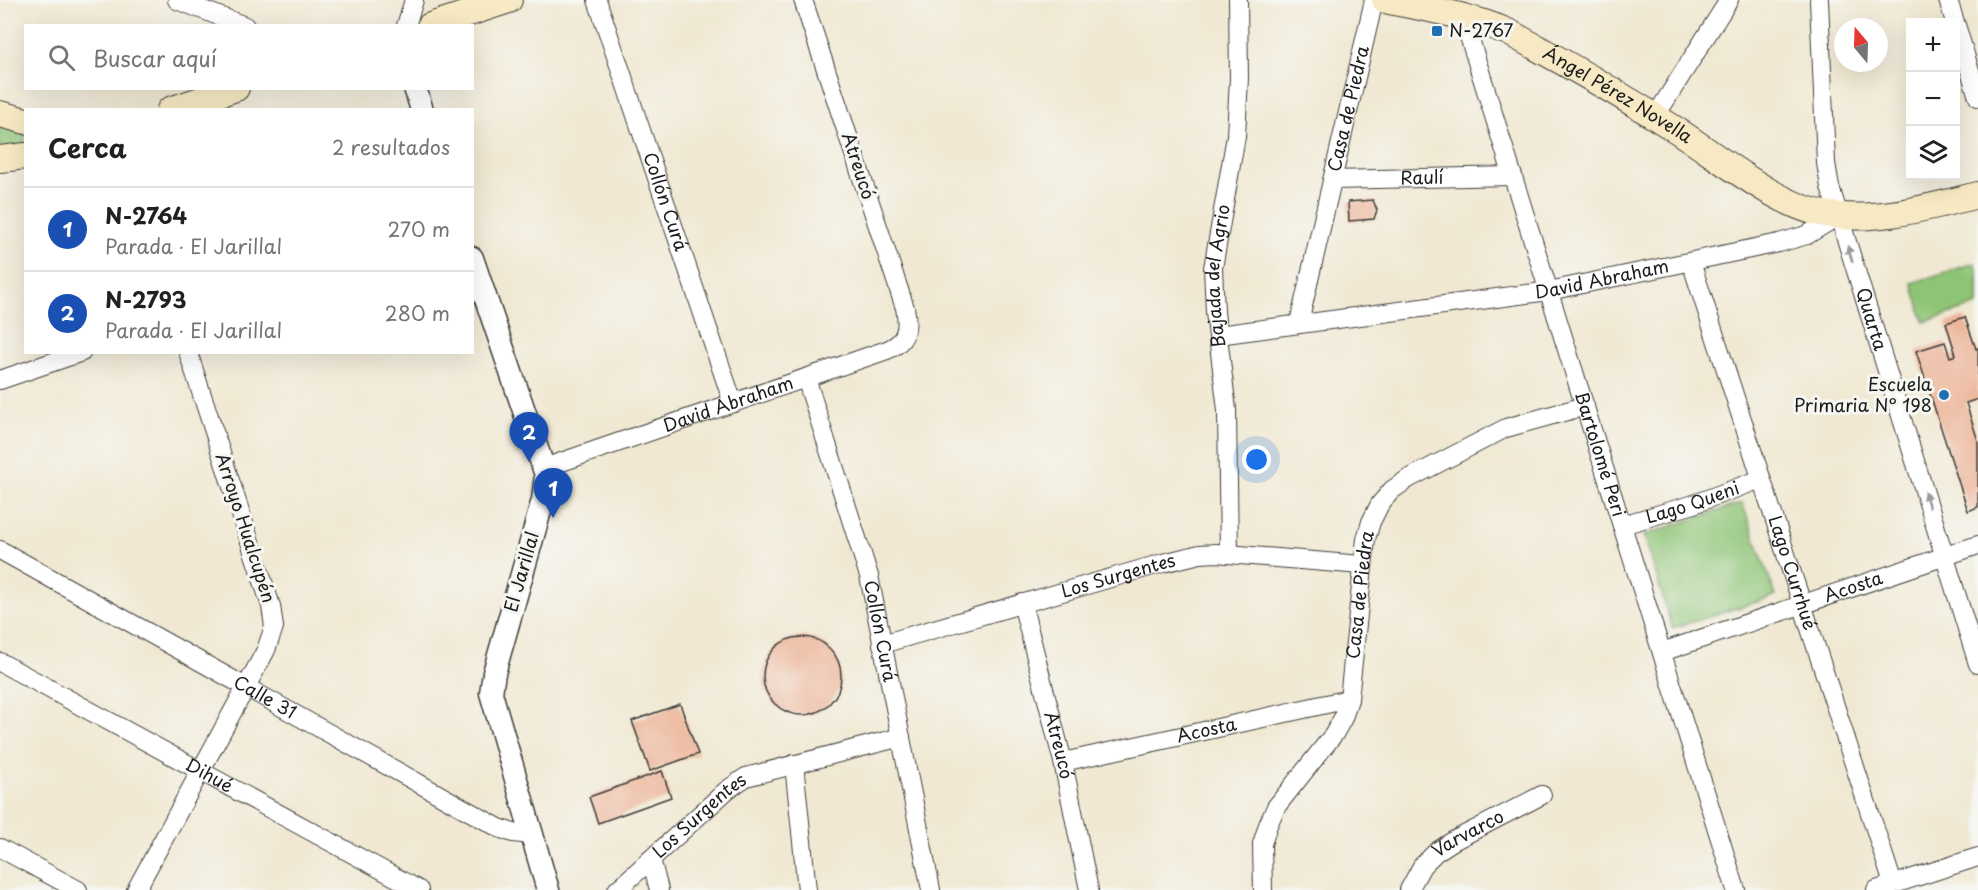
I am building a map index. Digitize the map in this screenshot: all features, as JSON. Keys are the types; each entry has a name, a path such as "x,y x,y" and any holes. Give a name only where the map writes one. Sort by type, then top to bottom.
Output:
{"main road":[{"path":"436,24 509,0"},
{"name":"Ángel Pérez Novella","path":"1398,1 1487,23 1508,32 1655,117 1776,195 1810,211 1838,216"},
{"path":"176,108 230,90"},
{"path":"0,114 24,120"},
{"path":"0,159 24,156"},
{"path":"1838,216 1887,214 1978,195"}],"street":[{"path":"177,0 240,24"},
{"path":"407,24 414,0"},
{"name":"Collón Curá","path":"597,0 733,403"},
{"name":"Atreucó","path":"803,0 905,308 908,325 906,333"},
{"name":"Bajada del Agrio","path":"1229,554 1227,410 1213,289 1213,268 1236,136 1239,78 1238,0"},
{"name":"Casa de Piedra","path":"1299,323 1374,0"},
{"path":"1655,117 1729,0"},
{"name":"Quarta","path":"1819,0 1826,164 1830,187 1978,664"},
{"path":"1948,0 1953,18"},
{"name":"Bartolomé Peri","path":"1463,17 1737,890"},
{"path":"1960,40 1978,97"},
{"path":"416,90 421,108"},
{"name":"Raulí","path":"1332,180 1513,176"},
{"name":"David Abraham","path":"1218,335 1549,291 1794,239 1813,232 1838,216"},
{"name":"Lago Currhué","path":"1691,262 1802,605 1885,887"},
{"name":"El Jarillal","path":"474,264 544,468 546,483 491,682 491,693 548,890"},
{"name":"David Abraham","path":"544,468 895,347 906,333"},
{"path":"0,380 76,354"},
{"name":"Arroyo Hualcupén","path":"136,890 272,637 273,617 189,354"},
{"name":"Collón Curá","path":"806,378 862,550 931,890"},
{"name":"Casa de Piedra","path":"1263,890 1262,844 1276,807 1334,734 1343,718 1349,699 1365,539 1380,504 1392,490 1408,479 1506,428 1585,406"},
{"name":"Lago Queni","path":"1622,525 1691,505 1761,479"},
{"name":"Acosta","path":"1662,652 1978,545"},
{"name":"Calle 31","path":"0,550 499,828 513,833 532,835"},
{"name":"Los Surgentes","path":"882,644 1200,554 1229,554 1362,565"},
{"name":"Atreucó","path":"1022,603 1063,762 1089,890"},
{"name":"Dihué","path":"0,662 420,890"},
{"name":"Acosta","path":"1063,762 1349,699"},
{"name":"Los Surgentes","path":"616,890 736,783 759,772 901,737"},
{"path":"794,764 807,890"},
{"name":"Varvarco","path":"1409,890 1422,866 1436,852 1542,795"},
{"path":"0,848 78,890"},
{"path":"1885,887 1978,857"},
{"path":"651,860 659,890"}],"green space":[{"path":"0,122 24,128 24,150 0,153"},
{"path":"1975,263 1978,273 1978,305 1924,322 1912,283"},
{"path":"1742,503 1776,596 1672,628 1644,535"}],"building":[{"path":"1373,200 1377,210 1374,219 1349,221 1348,202"},
{"path":"1965,317 1976,349 1978,348 1978,399 1966,403 1978,441 1978,507 1968,511 1916,351 1945,342 1950,357 1956,355 1946,323"},
{"path":"802,637 817,640 830,648 838,661 841,676 838,691 830,704 817,712 802,715 787,712 774,704 766,691 763,676 766,661 774,648 787,640"},
{"path":"680,704 698,754 650,771 632,721"},
{"path":"662,771 671,797 598,823 589,797"}],"place":[{"name":"N-2767","path":"1437,31"},
{"name":"Escuela Primaria N° 198","path":"1944,395"},
{"name":"N-2793","path":"529,462"},
{"name":"N-2764","path":"553,518"}]}
